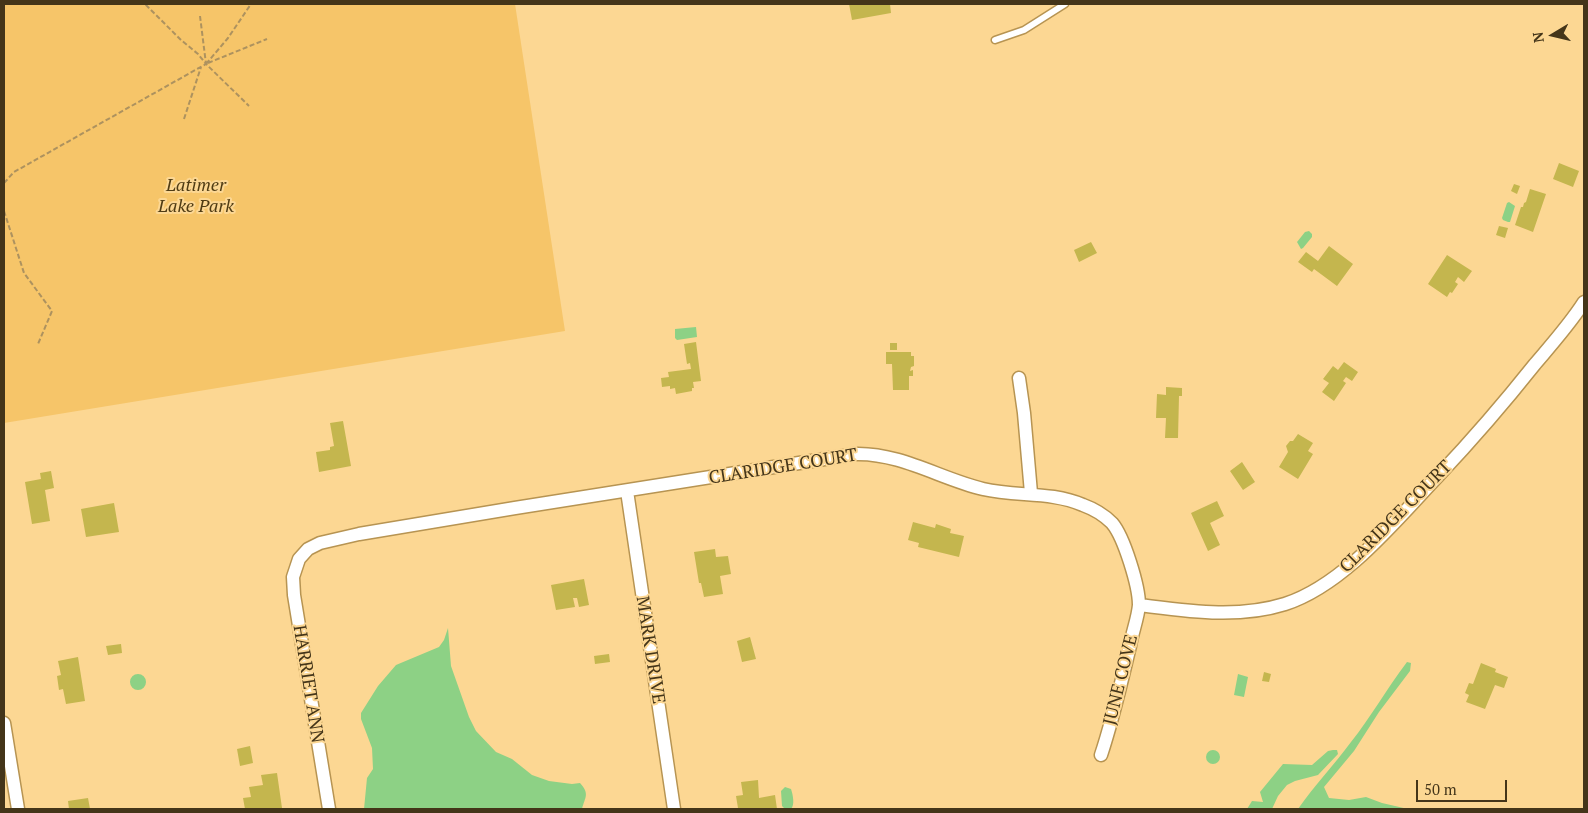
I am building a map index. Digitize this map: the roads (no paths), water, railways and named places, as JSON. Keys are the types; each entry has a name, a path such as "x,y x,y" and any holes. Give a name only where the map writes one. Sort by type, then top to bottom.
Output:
{"street":[{"name":"CLARIDGE COURT","path":"299,559 308,549 320,543 358,534 822,459 866,454 886,457 997,492 1048,495 1074,501 1097,511 1111,522 1126,549 1135,581 1139,605 1212,614 1232,613 1283,604 1312,592 1334,578 1378,539 1476,435 1584,302"},
{"path":"1019,378 1031,493"},
{"name":"MARK DRIVE","path":"627,492 674,809"},
{"name":"HARRIET ANN","path":"299,559 293,577 294,595 329,809"},
{"name":"JUNE COVE","path":"1101,755 1114,714 1139,605"},
{"path":"4,723 18,809"}],"lane":[{"path":"995,40 1024,30 1064,4"}],"park label":[{"name":"Latimer Lake Park","path":"196,196"}]}
